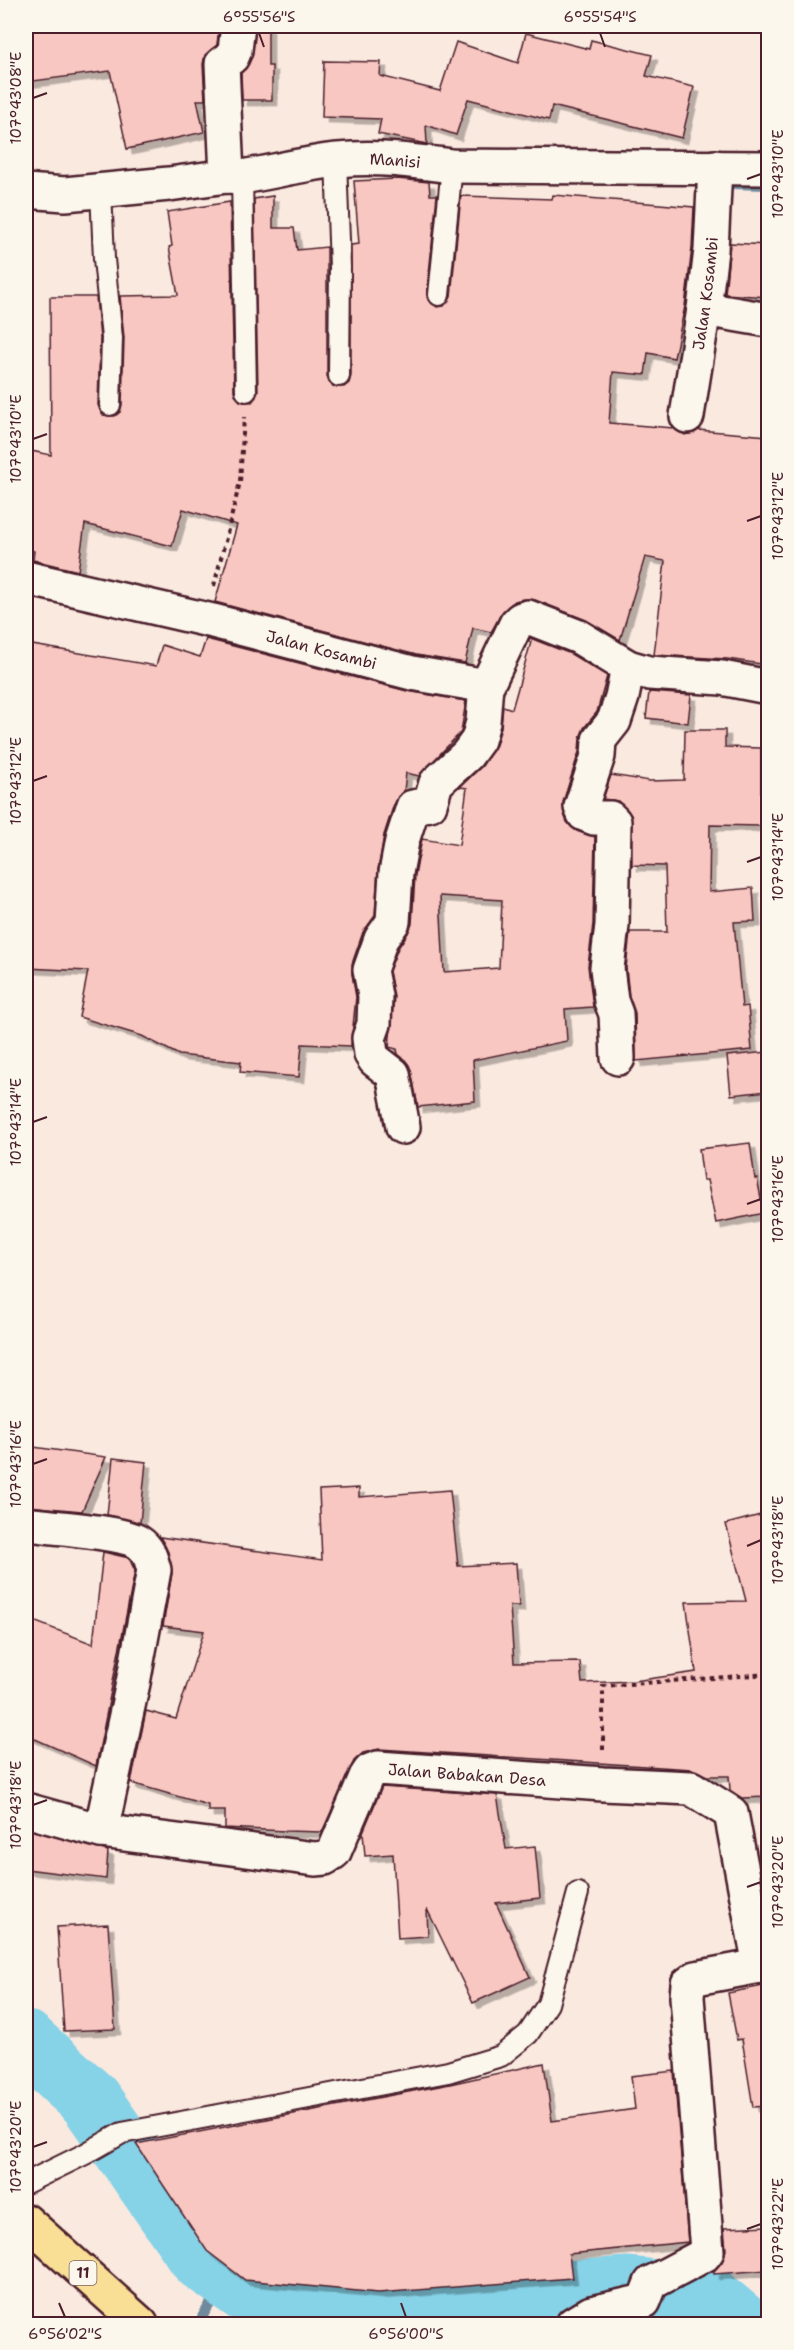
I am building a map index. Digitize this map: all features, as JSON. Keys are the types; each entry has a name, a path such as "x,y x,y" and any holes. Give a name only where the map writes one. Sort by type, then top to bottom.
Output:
{"highway":[{"name":"11","path":"26,2221 141,2325"}],"street":[{"path":"235,177 222,64 232,57 235,50 238,26"},
{"name":"Manisi","path":"26,191 65,194 169,184 235,177 336,160 411,160 452,166 768,168"},
{"name":"Jalan Kosambi","path":"687,416 711,250 716,167"},
{"path":"704,309 768,320"},
{"name":"Jalan Kosambi","path":"26,578 206,619 412,673 486,685"},
{"path":"403,1127 393,1074 375,1060 369,1045 374,1024 375,996 370,970 381,939 393,922 396,873 402,841 413,807 430,804 436,783 467,755 478,740 483,722 486,685 516,624 528,617 579,637 628,667 649,673 722,678 768,687"},
{"path":"618,1058 616,1014 607,968 612,925 614,822 610,818 594,818 584,814 581,807 598,756 599,740 614,721 628,667"},
{"path":"26,1524 110,1535 138,1542 150,1554 154,1570 133,1683 101,1831"},
{"name":"Jalan Babakan Desa","path":"26,1810 101,1831 300,1857 326,1858 334,1852 366,1777 370,1771 378,1768 691,1788 731,1813 764,1966 696,1978 688,1984 687,1997 707,2246 704,2255 647,2292 591,2313 573,2325"}],"lane":[{"path":"336,160 340,267 339,376"},
{"path":"439,296 452,166"},
{"path":"235,177 246,391"},
{"path":"101,190 104,259 112,338 110,405"},
{"path":"26,2183 122,2133 448,2072 501,2056 528,2034 548,2004 578,1893"}],"path":[{"path":"206,619 240,482 246,391"},
{"path":"603,1784 603,1686 768,1674"}],"building":[{"path":"26,26 219,26 217,45 205,55 203,64 205,100 197,100 204,132 127,149 110,71 26,82"},
{"path":"256,26 268,26 268,66 272,66 272,100 242,100 241,73 252,57"},
{"path":"526,33 589,49 591,40 652,55 646,76 694,87 682,138 552,106 549,120 468,99 456,135 426,125 427,144 378,134 381,119 322,117 324,61 381,62 380,76 440,91 456,42 518,63"},
{"path":"397,179 429,182 430,195 437,195 427,294 428,300 437,307 444,306 451,296 461,196 552,199 553,195 694,207 685,306 674,358 648,353 645,375 613,372 609,423 674,428 685,435 698,430 768,436 768,665 727,659 654,655 665,561 645,557 620,640 586,620 535,600 523,599 515,601 503,611 491,632 473,628 465,663 416,655 215,602 237,525 183,509 172,546 85,524 78,571 33,560 34,551 26,549 26,450 51,455 50,297 96,297 100,338 98,405 103,415 115,416 120,412 122,405 124,338 120,296 178,295 169,247 172,246 167,212 230,202 234,391 240,401 252,402 258,391 254,199 273,196 273,228 294,228 297,250 327,247 327,376 332,386 344,387 349,383 351,376 351,245 359,244 354,181"},
{"path":"730,243 768,245 768,297 725,294"},
{"path":"530,638 571,654 607,676 597,712 584,728 580,738 579,752 563,802 567,822 577,831 595,837 593,924 588,966 593,1007 565,1009 567,1041 473,1060 475,1101 418,1107 411,1070 398,1054 397,1049 389,1047 394,997 389,971 398,948 412,924 415,875 422,839 459,845 467,788 460,787 482,766 496,745 503,706 512,709 531,642 528,642","holes":["440,896 502,900 499,968 444,972"]},
{"path":"206,639 407,691 466,701 461,732 419,776 406,773 404,791 395,801 384,835 378,870 375,916 363,932 352,964 356,997 351,1046 302,1044 299,1077 240,1072 241,1062 179,1055 142,1036 79,1017 88,971 26,968 26,644 156,666 162,645 200,657"},
{"path":"649,692 691,695 688,723 646,718"},
{"path":"685,730 725,730 725,747 761,748 761,826 710,825 709,892 753,888 755,921 734,922 742,1007 748,1006 752,1050 636,1061 635,1013 629,996 626,968 630,932 667,932 665,866 632,865 631,815 618,801 603,799 611,775 650,781 684,780"},
{"path":"768,1052 768,1091 731,1095 727,1056"},
{"path":"750,1143 755,1179 757,1178 764,1213 716,1223 707,1180 703,1180 699,1149"},
{"path":"26,1446 106,1457 82,1511 26,1506"},
{"path":"113,1458 146,1462 140,1523 107,1515"},
{"path":"359,1488 359,1497 450,1490 458,1566 516,1563 519,1606 510,1606 514,1663 580,1662 582,1683 634,1681 696,1672 686,1602 746,1601 726,1524 768,1513 768,1797 742,1798 730,1790 729,1776 707,1776 692,1769 379,1749 363,1753 354,1761 322,1832 225,1828 225,1811 208,1811 208,1805 131,1783 146,1711 176,1719 204,1631 163,1626 172,1573 168,1552 160,1537 322,1560 319,1490"},
{"path":"103,1552 129,1558 135,1571 96,1766 26,1735 26,1618 93,1644"},
{"path":"382,1787 497,1795 506,1849 535,1846 540,1898 496,1903 530,1977 473,2003 427,1909 428,1936 398,1938 393,1854 365,1856 363,1832"},
{"path":"26,1829 108,1851 106,1879 26,1869"},
{"path":"108,1924 115,2029 64,2031 57,1927"},
{"path":"768,1985 768,2106 753,2107 742,2039 737,2040 728,1993"},
{"path":"544,2063 552,2121 635,2109 631,2076 674,2071 688,2242 569,2254 572,2278 378,2293 245,2280 207,2251 136,2144 450,2084"},
{"path":"768,2226 768,2270 714,2274 726,2250 724,2228"}],"waterway":[{"path":"732,184 768,185"},
{"path":"26,2042 90,2100 201,2259 246,2291 374,2304 628,2288 708,2296 741,2324"},
{"path":"208,2324 202,2317 227,2277"}]}
